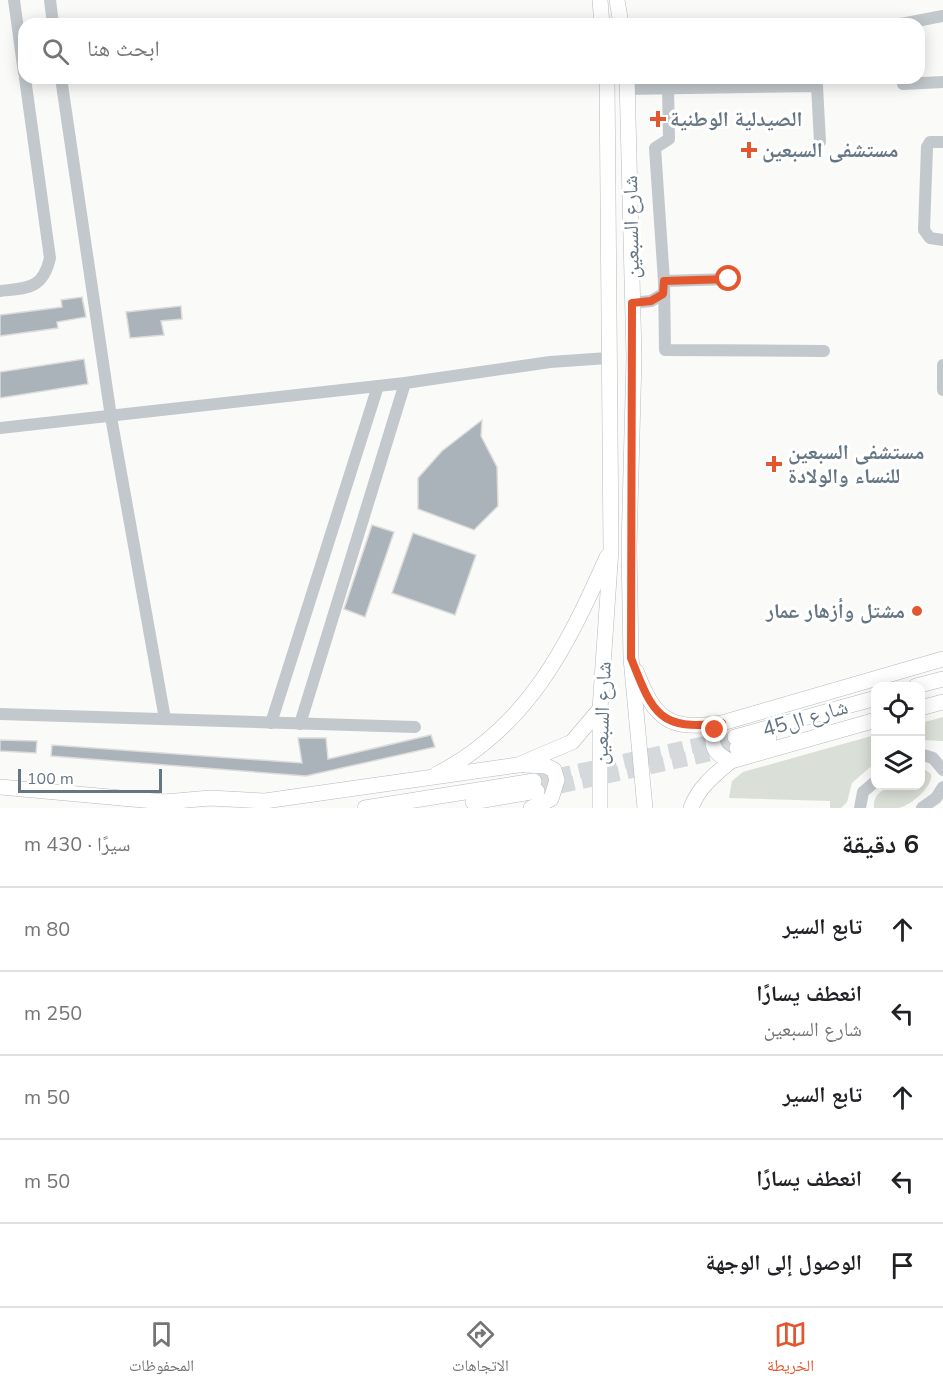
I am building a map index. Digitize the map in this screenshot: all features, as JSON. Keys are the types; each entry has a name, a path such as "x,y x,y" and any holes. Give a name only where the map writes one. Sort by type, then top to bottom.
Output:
{"main road":[{"path":"617,0 620,18"},
{"path":"600,2 601,18"},
{"name":"شارع السبعين","path":"600,808 600,709 611,549 607,84"},
{"name":"شارع السبعين","path":"628,84 632,303 631,658 645,808"},
{"path":"424,780 494,738 548,673 572,634 611,549"},
{"path":"631,658 654,708 667,719 683,726 722,723 943,659"},
{"path":"925,684 943,679"},
{"path":"925,692 943,687"},
{"name":"شارع ال45","path":"734,749 871,700"},
{"path":"925,707 943,702"},
{"name":"شارع ال45","path":"734,749 871,708"},
{"path":"518,765 573,742 600,709"},
{"path":"722,723 715,730 712,740 714,750 721,757 734,749 871,721"},
{"path":"690,808 695,796 734,749"},
{"path":"0,787 165,802 210,798 265,801 518,765 546,766 554,770 557,780 552,799 531,808"},
{"path":"365,808 536,786 437,808"},
{"path":"165,802 183,808"}],"street":[{"path":"14,0 18,29"},
{"path":"50,0 52,18"},
{"path":"925,19 943,16"},
{"path":"925,83 943,82"},
{"path":"0,291 37,284 47,274 50,258 26,84"},
{"path":"62,84 111,417 165,719"},
{"path":"638,84 668,87 817,86 820,142"},
{"path":"668,87 669,139 655,148 665,350 824,351"},
{"path":"943,142 930,142 927,147 924,230 930,238 943,240"},
{"path":"632,303 651,301 663,288 729,279"},
{"path":"0,428 405,383 550,362 608,358"},
{"path":"943,373 943,390"},
{"path":"300,724 405,383"},
{"path":"271,723 378,386"},
{"path":"0,714 415,727"},
{"path":"925,755 942,765"},
{"path":"860,808 863,792 871,785"},
{"path":"922,808 936,798 943,788"}],"shaded area":[{"path":"943,717 943,741 925,740 925,722"},
{"path":"871,736 871,766 852,783 847,802 841,808 830,808 830,801 729,798 732,781 743,772"},
{"path":"925,770 931,774 925,790"},
{"path":"883,790 925,790 899,808 874,808 878,794"}],"building":[{"path":"82,297 86,317 57,322 58,328 0,336 0,315 62,307 61,300"},
{"path":"181,306 182,319 161,321 164,335 130,338 126,312"},
{"path":"84,359 88,384 0,398 0,372"},
{"path":"482,420 481,436 497,467 498,506 474,530 418,509 418,478 442,451"},
{"path":"372,525 394,532 365,617 344,609"},
{"path":"413,533 476,555 455,615 392,593"},
{"path":"431,735 435,747 306,776 51,756 52,745 302,763 298,738 326,738 328,759"},
{"path":"0,740 37,741 36,753 0,751"}],"tunnel":[{"path":"534,781 735,737"},
{"path":"537,791 737,748"}],"place":[{"name":"الصيدلية الوطنية","path":"658,119"},
{"name":"مستشفى السبعين","path":"749,150"},
{"name":"مستشفى السبعين للنساء والولادة","path":"774,464"},
{"name":"مشتل وأزهار عمار","path":"917,611"}],"route":[{"path":"715,730 722,723 683,726 667,719 654,708 631,658 630,548 634,357 632,303 651,301 663,294 664,281 729,279"}]}
